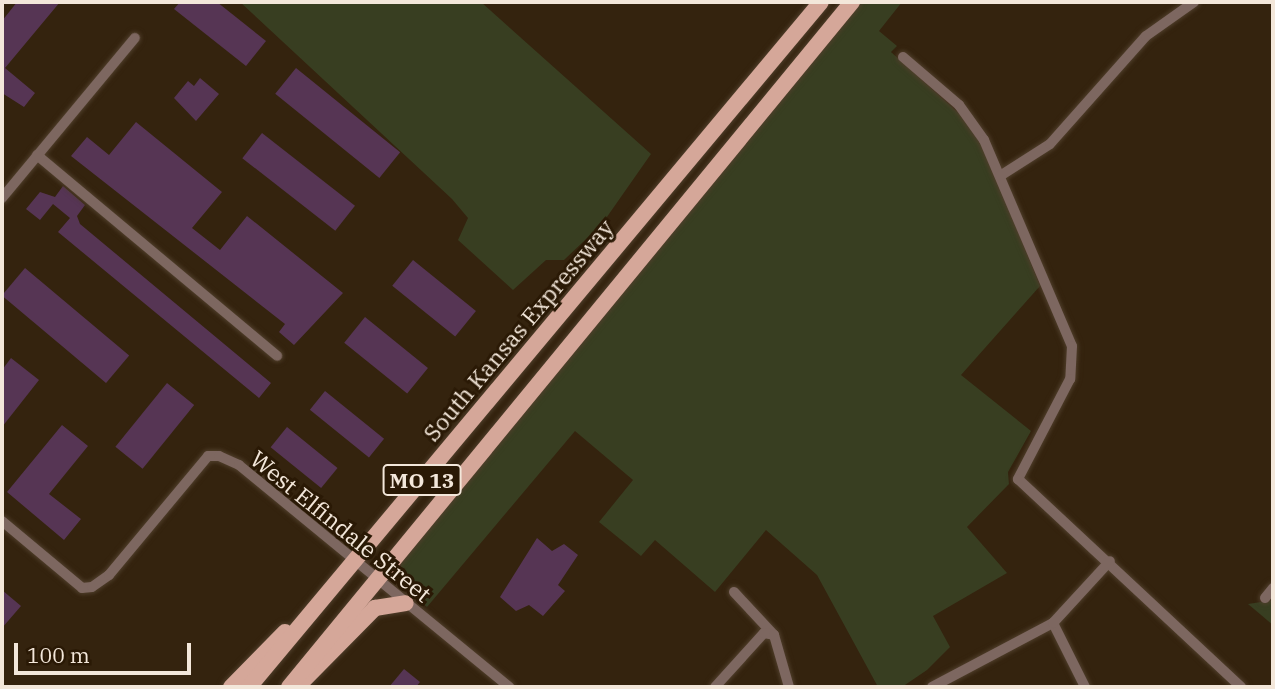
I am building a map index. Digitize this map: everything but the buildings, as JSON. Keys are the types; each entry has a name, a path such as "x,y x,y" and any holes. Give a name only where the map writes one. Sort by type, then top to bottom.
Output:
{"main road":[{"name":"South Kansas Expressway","path":"249,687 821,2"},
{"name":"South Kansas Expressway","path":"289,687 852,2"},
{"path":"231,687 320,603"},
{"path":"296,687 375,608 406,603"}],"street":[{"path":"1000,176 1044,150 1146,36 1194,2"},
{"path":"2,198 135,38"},
{"path":"903,57 958,105 1000,176 1074,360 1018,479 1110,561 1241,687"},
{"path":"37,155 277,356"},
{"name":"West Elfindale Street","path":"2,521 82,588 92,587 208,456 219,456 355,561 509,687"},
{"path":"932,687 1053,623 1110,561"},
{"path":"1265,598 1273,588"},
{"path":"734,592 774,635 789,687"},
{"path":"1053,623 1084,687"},
{"path":"715,687 764,633 774,635"}],"green space":[{"path":"240,2 481,2 651,154 602,224 564,260 546,260 513,290 458,240 468,218 452,199"},
{"path":"861,2 902,2 879,31 897,46 891,52 966,120 984,148 1040,286 961,375 1031,431 1008,472 1009,484 967,527 1007,573 933,616 950,647 927,670 902,687 878,687 817,575 766,530 715,592 655,540 641,556 599,522 633,480 575,431 427,607 401,586 401,563"},
{"path":"1273,600 1273,625 1248,604"}]}
